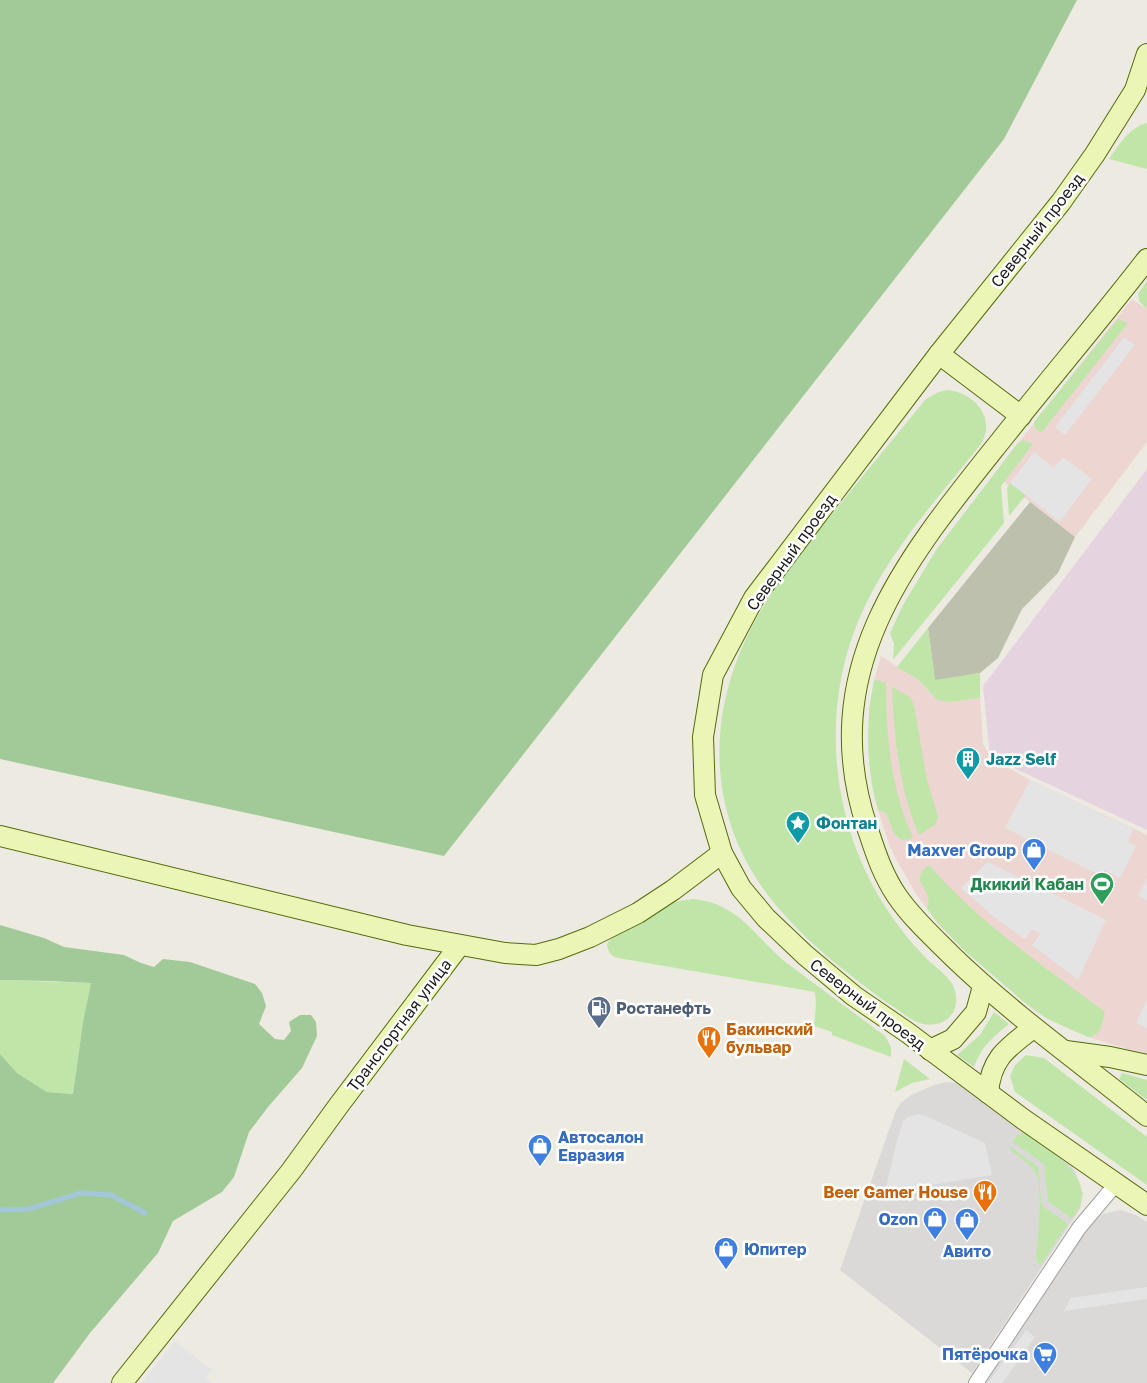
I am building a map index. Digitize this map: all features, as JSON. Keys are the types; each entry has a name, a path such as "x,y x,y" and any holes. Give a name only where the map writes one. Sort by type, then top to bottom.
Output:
{"main road":[{"name":"Северный проезд","path":"1147,54 1141,93 1061,202 939,354 754,598 713,675 703,736 705,795 722,853 741,888 766,918 798,949 854,996 908,1033 1023,1119 1147,1205"},
{"path":"1147,259 942,514 898,580 882,611 863,657 854,704 852,734 856,784 862,811 882,871 896,895 918,923 983,986 1033,1028 1064,1050 1147,1116"},
{"path":"939,354 1020,416"},
{"name":"Транспортная улица","path":"0,836 407,936 460,946 291,1171 122,1383"},
{"path":"460,946 505,954 536,955 559,949 590,937 638,913 674,890 722,853"},
{"path":"930,1050 953,1039 976,1012 983,986"},
{"path":"988,1093 989,1079 995,1062 1011,1044 1033,1028"},
{"path":"1064,1050 1147,1065"}],"street":[{"path":"976,1383 1079,1228 1116,1184"}],"shaded area":[{"path":"1132,299 1147,309 1147,442 1075,537 994,474"},
{"path":"1124,337 1135,345 1065,435 1055,427"},
{"path":"1034,452 1054,468 1063,457 1092,479 1060,522 1010,483"},
{"path":"1147,469 1147,830 990,757 983,686"},
{"path":"1030,502 1075,537 1058,573 1022,609 998,658 980,673 935,681 928,628"},
{"path":"881,656 919,680 934,697 950,702 980,698 983,744 992,759 1030,780 1147,835 1147,1055 1088,1037 1060,1025 1034,1010 966,952 938,924 915,892 889,844 872,785 869,758 869,709"},
{"path":"1030,780 1133,829 1128,842 1136,846 1120,878 1104,870 1101,876 1005,828"},
{"path":"988,862 1106,920 1078,980 1032,945 1040,934 1032,929 1025,939 993,916 961,888"},
{"path":"1147,878 1147,900 1138,896"},
{"path":"1147,1000 1147,1028 1136,1023"},
{"path":"946,1082 958,1083 1069,1163 1075,1171 1083,1194 1080,1209 972,1373 840,1270 896,1110 911,1095"},
{"path":"918,1114 985,1143 992,1175 902,1190 886,1188 903,1121 908,1117"},
{"path":"1121,1210 1136,1215 1147,1222 1147,1383 983,1383 1091,1223 1103,1214"},
{"path":"1147,1287 1147,1299 1064,1311 1071,1298"},
{"path":"1026,1330 1035,1337 1002,1383 988,1383"},
{"path":"175,1341 212,1370 206,1378 212,1383 142,1383"}],"green space":[{"path":"0,0 1077,0 1004,139 444,856 0,759"},
{"path":"1147,123 1147,169 1109,159 1130,133 1140,125"},
{"path":"1147,281 1147,309 1139,301 1138,294"},
{"path":"1118,319 1128,323 1041,433 1035,428 1034,422"},
{"path":"947,390 966,395 980,408 986,424 985,434 981,444 899,548 871,593 846,656 838,696 836,737 838,778 847,819 860,858 878,895 901,929 922,954 949,979 955,989 956,1003 951,1015 942,1022 930,1025 909,1018 844,971 793,924 756,879 744,857 732,827 724,797 720,767 720,736 731,676 742,647 773,591 926,399"},
{"path":"1023,440 1033,444 1001,486 1004,523 893,660 894,644 890,633 903,605 936,550 1017,444"},
{"path":"1010,483 1026,495 1009,516 1007,488"},
{"path":"928,628 935,680 980,673 980,698 950,702 937,700 919,680 897,667"},
{"path":"878,680 886,683 887,723 891,762 899,801 913,838 907,840 898,837 892,829 886,813 878,810 871,778 868,746 869,713 874,681"},
{"path":"892,687 910,697 914,705 927,780 938,817 936,824 919,835 902,781 894,725"},
{"path":"929,865 948,886 991,925 1105,1012 1099,1032 1088,1037 1046,1018 1024,1002 966,952 927,909 928,897 920,878"},
{"path":"693,899 709,902 734,913 784,961 885,1036 891,1047 891,1057 832,1035 832,1032 814,1026 815,992 618,958 610,953 607,944 610,940 673,902"},
{"path":"0,925 44,938 64,947 124,955 154,967 163,959 190,962 255,984 262,993 266,1006 259,1024 275,1039 284,1040 291,1031 289,1022 300,1015 311,1015 316,1022 317,1036 302,1068 249,1132 234,1177 222,1192 173,1221 158,1253 90,1333 53,1383 0,1383 0,1054 17,1073 47,1092 73,1094 83,1022 91,983 0,980"},
{"path":"0,980 91,983 83,1022 73,1094 47,1092 17,1073 0,1054"},
{"path":"994,1012 1009,1024 988,1043 980,1053 974,1067 957,1055 980,1035"},
{"path":"1026,1055 1044,1058 1147,1137 1147,1185 1015,1092 1010,1076 1015,1065"},
{"path":"904,1059 930,1079 912,1083 895,1092"},
{"path":"1122,1073 1147,1080 1147,1100 1119,1079"},
{"path":"1024,1133 1056,1155 1074,1173 1080,1183 1082,1194 1080,1205 1072,1219 1048,1201 1044,1164 1013,1142 1016,1136"},
{"path":"1011,1147 1038,1167 1042,1206 1068,1224 1040,1266 1036,1260 1040,1204 1038,1182 1034,1170 1010,1150"}],"waterway":[{"path":"0,1210 29,1209 81,1193 111,1195 145,1213"}],"place":[{"name":"Jazz Self","path":"968,780"},
{"name":"Фонтан","path":"798,844"},
{"name":"Maxver Group","path":"1034,871"},
{"name":"Дкикий Кабан","path":"1102,905"},
{"name":"Ростанефть","path":"599,1029"},
{"name":"Бакинский бульвар","path":"709,1059"},
{"name":"Автосалон Евразия","path":"540,1167"},
{"name":"Beer Gamer House","path":"985,1213"},
{"name":"Ozon","path":"935,1240"},
{"name":"Авито","path":"967,1241"},
{"name":"Юпитер","path":"726,1270"},
{"name":"Пятёрочка","path":"1045,1375"}]}
